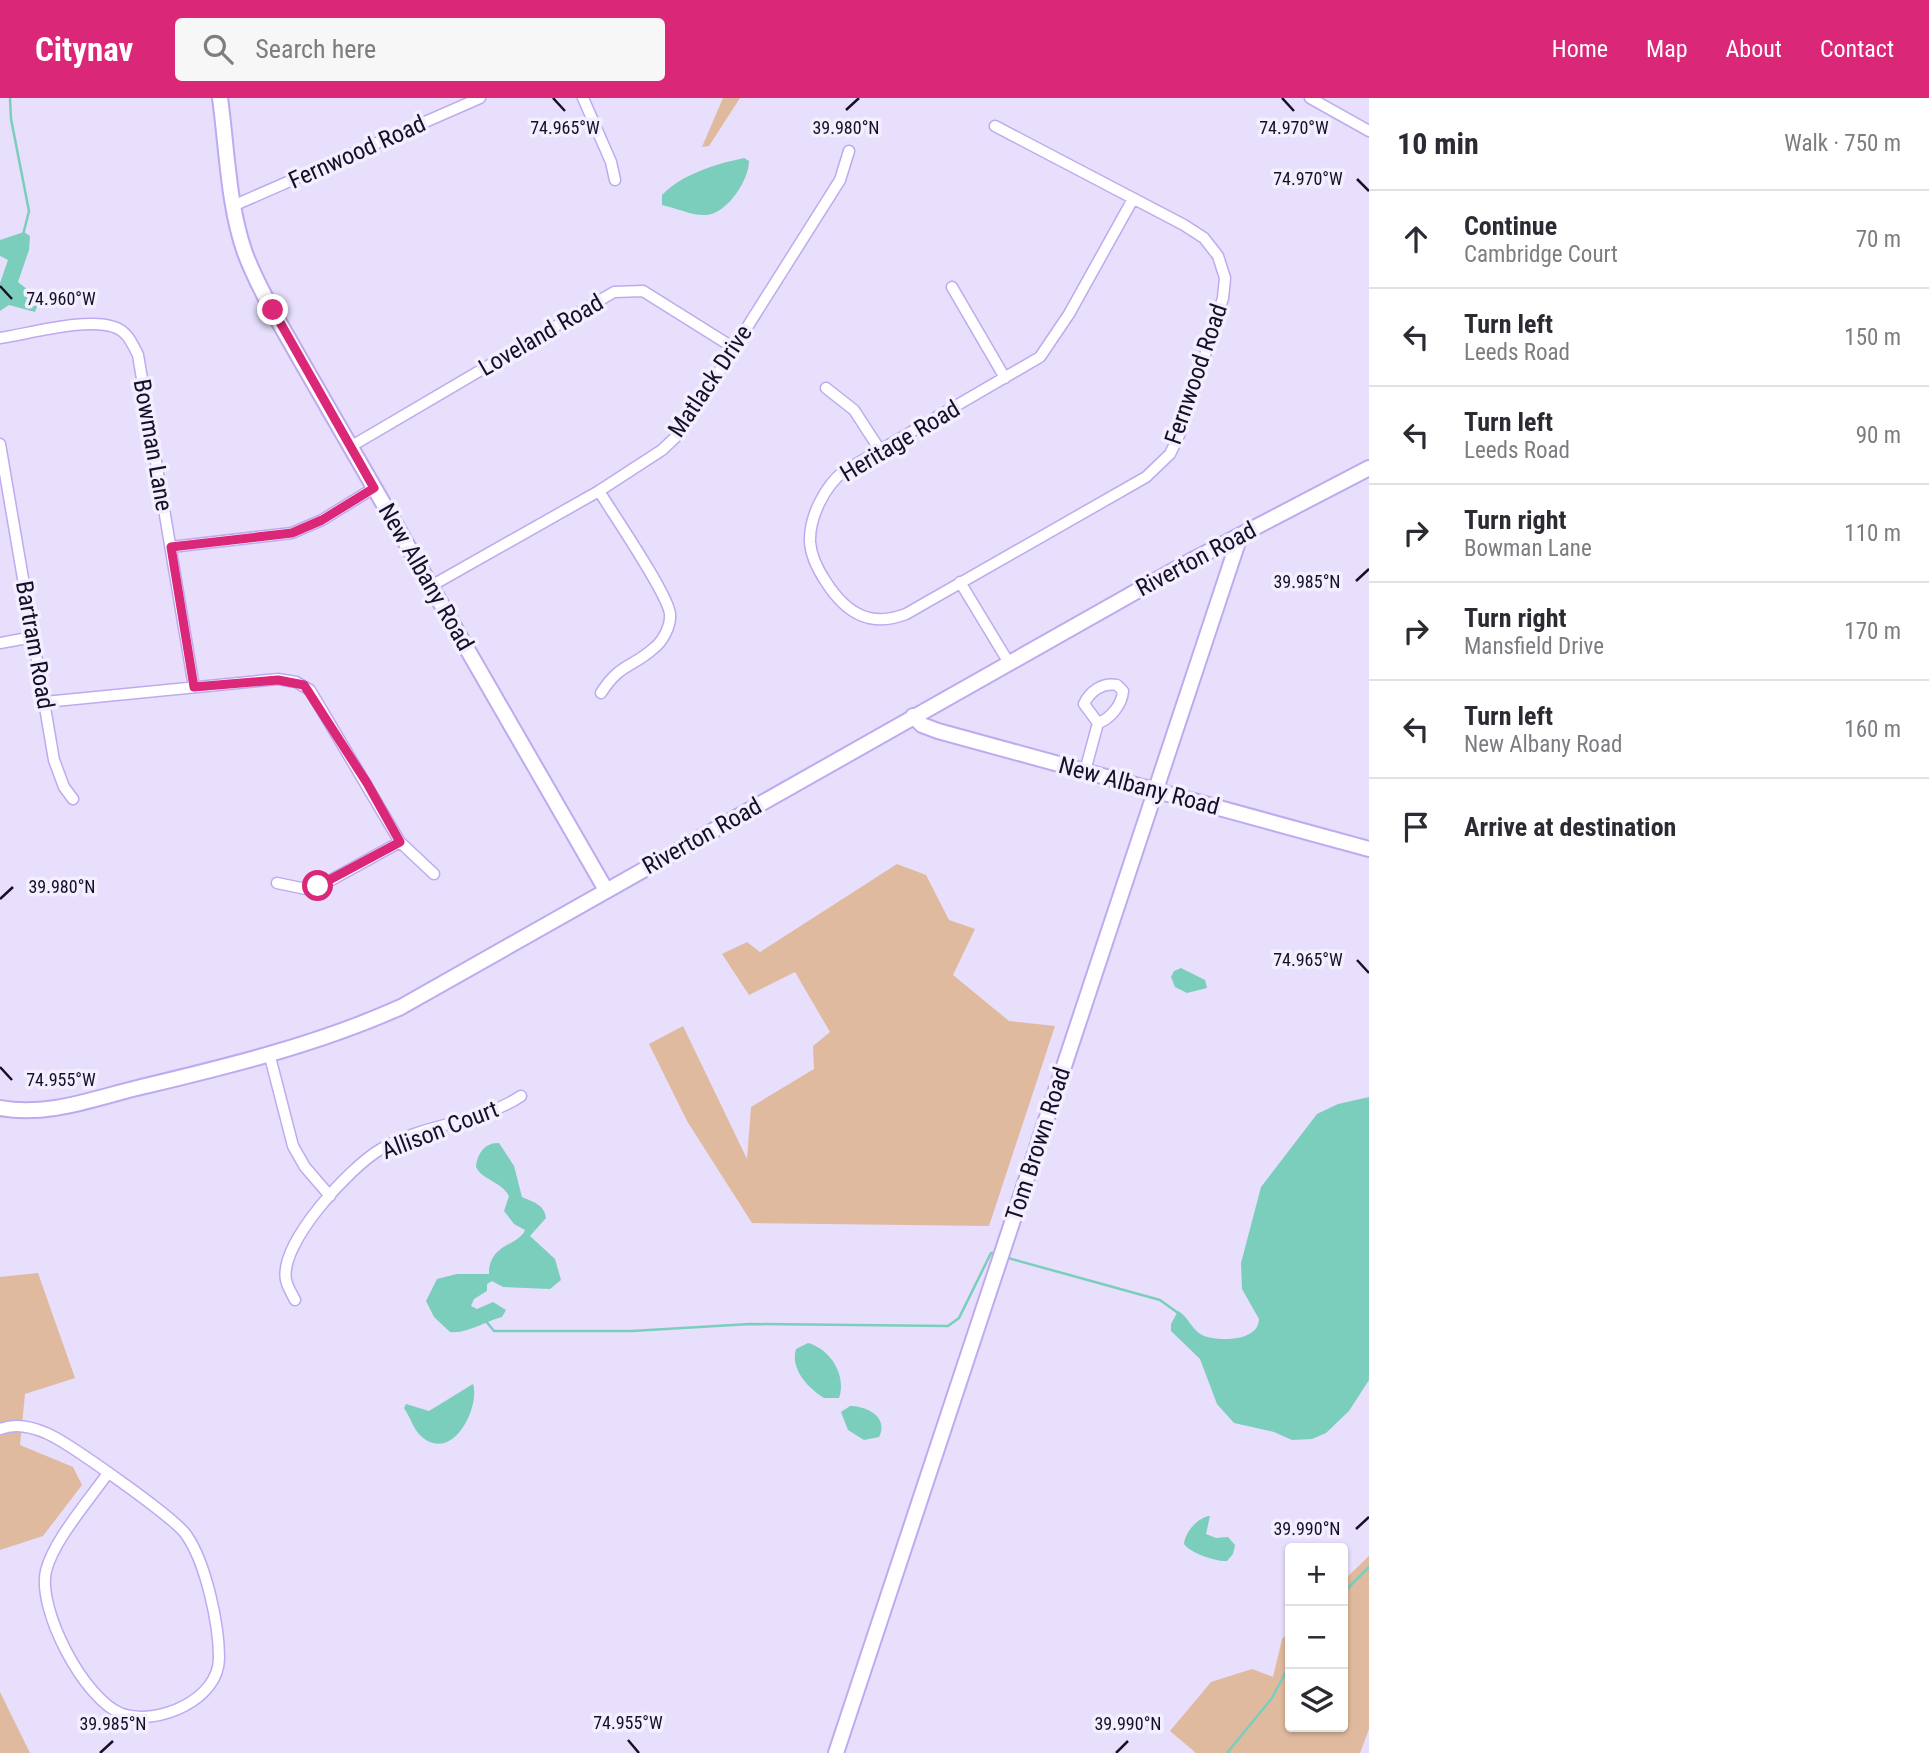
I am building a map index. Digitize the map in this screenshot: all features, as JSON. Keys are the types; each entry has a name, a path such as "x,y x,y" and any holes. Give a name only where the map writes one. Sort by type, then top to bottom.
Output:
{"main road":[{"name":"New Albany Road","path":"219,98 235,205 245,251 253,270 350,446 606,890"},
{"name":"Riverton Road","path":"0,1108 55,1109 269,1053 338,1032 401,1007 913,716 1369,468"},
{"name":"Tom Brown Road","path":"836,1753 1158,791 1240,536"},
{"name":"New Albany Road","path":"913,716 922,725 938,731 1369,849"}],"street":[{"name":"Fernwood Road","path":"235,205 480,98"},
{"path":"583,98 611,162 615,180"},
{"path":"1310,98 1369,131"},
{"name":"Fernwood Road","path":"960,582 1146,477 1170,454 1181,431 1223,298 1223,267 1204,238 1030,141 996,126"},
{"name":"Matlack Drive","path":"431,586 599,491 662,450 681,432 840,180 849,152"},
{"name":"Heritage Road","path":"960,582 906,614 889,620 871,620 847,609 820,573 810,541 812,524 825,492 844,471 1032,364 1053,341 1133,199"},
{"path":"952,287 1005,378"},
{"name":"Loveland Road","path":"350,446 614,292 643,291 734,348"},
{"name":"Bowman Lane","path":"0,338 90,325 114,327 129,337 138,355 194,687"},
{"path":"827,388 854,410 880,450"},
{"name":"Bartram Road","path":"0,444 57,770 64,788 74,799"},
{"path":"171,547 292,533 322,520 374,488"},
{"path":"599,491 659,589 670,614 666,632 656,648 613,674 601,693"},
{"path":"960,582 1009,663"},
{"path":"0,643 33,637"},
{"path":"45,702 278,680 304,685 367,783 400,842 434,874"},
{"path":"1085,771 1098,723"},
{"path":"277,883 306,889 322,885 400,842"},
{"path":"269,1053 293,1146 305,1167 330,1196"},
{"name":"Allison Court","path":"295,1300 285,1280 298,1233 330,1196 380,1149 408,1136 500,1110 521,1096"},
{"path":"0,1429 27,1426 49,1434 108,1473 186,1533 204,1577 219,1638 219,1663 213,1682 197,1698 167,1714 138,1717 122,1714 95,1695 55,1626 44,1596 47,1568 55,1550 108,1473"}],"shaded area":[{"path":"723,98 740,98 709,146 702,147"},
{"path":"744,158 749,161 745,177 735,195 722,209 701,215 662,205 662,195 679,181 711,167"},
{"path":"24,232 30,236 29,250 18,282 39,301 35,312 9,305 0,311 0,283 8,260 0,256 0,240"},
{"path":"897,864 926,875 949,920 975,929 953,975 1009,1021 1055,1026 989,1226 752,1223 687,1121 649,1044 683,1026 747,1159 751,1107 814,1069 813,1046 830,1032 795,972 749,995 722,954 747,942 760,952"},
{"path":"1181,968 1205,980 1207,988 1187,993 1175,987 1171,977 1174,971"},
{"path":"1369,1097 1369,1380 1349,1411 1326,1433 1312,1439 1292,1440 1274,1432 1234,1423 1217,1404 1200,1359 1171,1331 1171,1324 1178,1311 1202,1335 1217,1339 1245,1336 1257,1327 1259,1319 1242,1289 1241,1263 1261,1187 1317,1114 1338,1104"},
{"path":"499,1143 514,1166 522,1197 537,1204 545,1213 546,1218 530,1236 555,1259 561,1280 550,1289 503,1287 492,1281 487,1284 487,1291 474,1299 471,1306 477,1309 493,1302 506,1310 502,1317 470,1329 450,1332 434,1317 426,1301 437,1279 457,1274 489,1274 494,1256 525,1230 514,1224 504,1211 509,1196 506,1191 476,1167 483,1150 490,1144"},
{"path":"38,1273 75,1378 25,1394 20,1445 73,1467 82,1485 43,1536 0,1550 0,1277"},
{"path":"808,1343 823,1351 835,1364 841,1381 839,1398 824,1398 812,1389 798,1371 796,1349"},
{"path":"473,1384 473,1404 456,1436 437,1444 419,1434 404,1408 406,1404 429,1411"},
{"path":"850,1406 863,1408 879,1418 879,1437 864,1440 848,1430 841,1412"},
{"path":"1210,1516 1206,1534 1216,1538 1228,1537 1235,1545 1233,1554 1227,1561 1204,1556 1184,1544 1193,1526"},
{"path":"1369,1556 1369,1729 1360,1753 1196,1753 1170,1731 1211,1682 1252,1669 1273,1677 1285,1636 1285,1732 1348,1732 1348,1576"},
{"path":"0,1692 30,1753 0,1753"}],"waterway":[{"path":"10,98 11,119 29,211 23,235"},
{"path":"485,1320 494,1331 632,1331 750,1324 948,1326 959,1318 991,1253 994,1253"},
{"path":"1008,1258 1160,1300 1178,1313"},
{"path":"1348,1588 1369,1567"},
{"path":"1227,1753 1272,1698 1287,1669"}],"route":[{"path":"273,310 374,488 322,520 292,533 171,547 194,687 278,680 304,685 310,690 367,783 400,842 318,886"}]}
